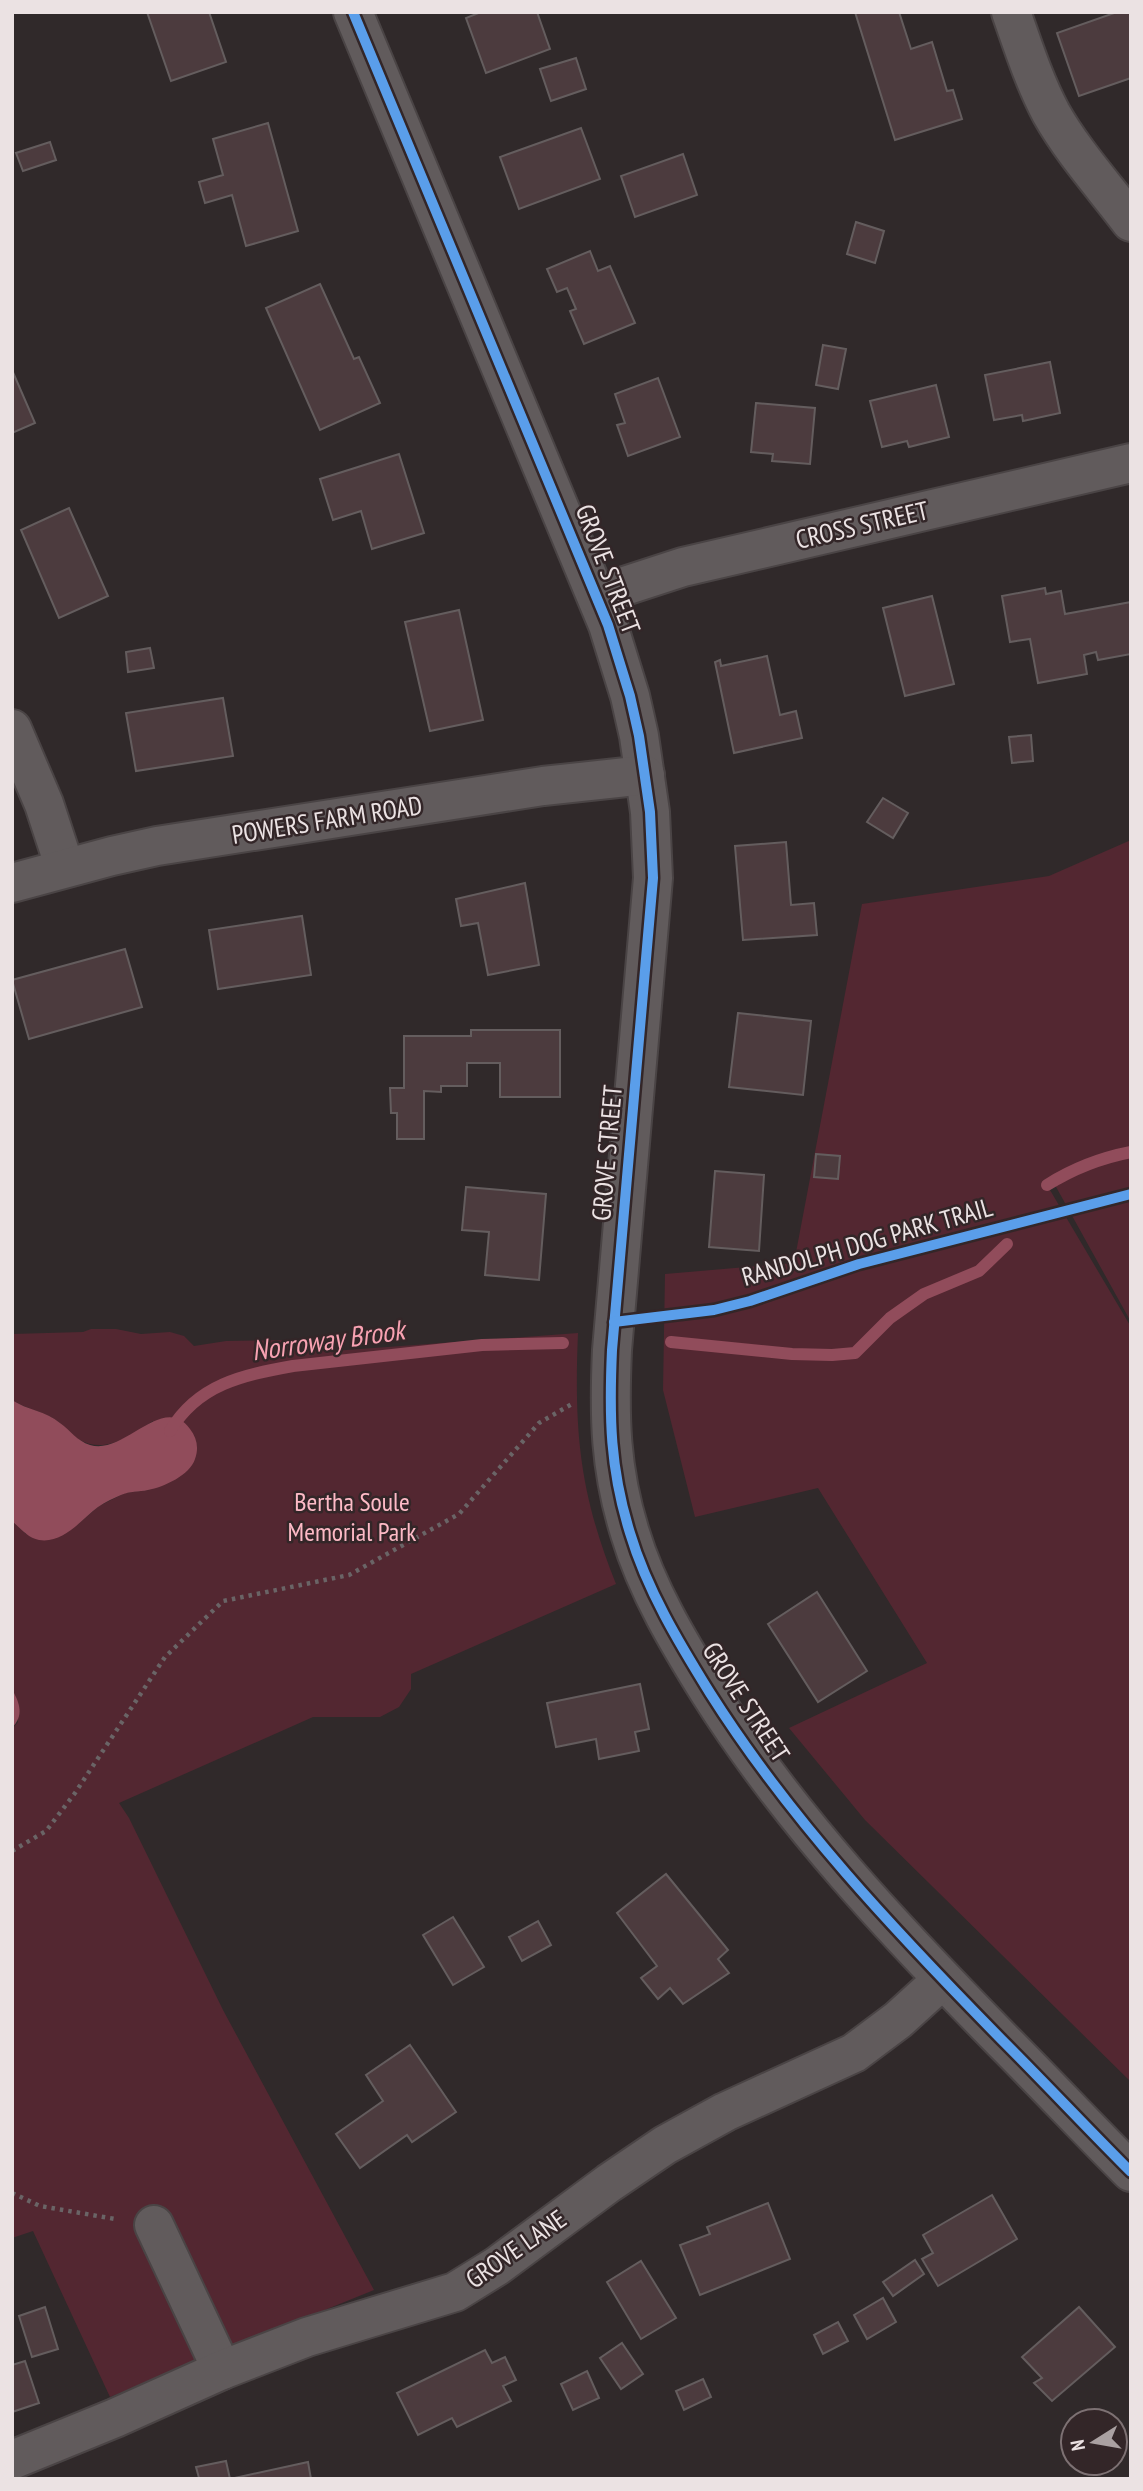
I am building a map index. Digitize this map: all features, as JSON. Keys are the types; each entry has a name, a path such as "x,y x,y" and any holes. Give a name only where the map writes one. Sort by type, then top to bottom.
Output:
{"street":[{"name":"GROVE STREET","path":"353,12 597,595 630,696 645,775 652,846 651,903 610,1382 611,1446 622,1502 639,1559 664,1612 699,1674 742,1741 830,1854 942,1980 1131,2172"},
{"path":"1011,12 1031,69 1052,113 1065,135 1131,222"},
{"name":"CROSS STREET","path":"597,595 683,567 1131,463"},
{"path":"12,729 44,804 65,868"},
{"name":"POWERS FARM ROAD","path":"12,883 171,844 542,786 645,775"},
{"name":"GROVE LANE","path":"12,2460 222,2370 337,2327 455,2292 477,2280 665,2145 724,2112 854,2053 898,2020 942,1980"},
{"path":"154,2225 222,2370"}],"path":[{"path":"12,1851 46,1831 75,1793 164,1657 223,1601 349,1576 459,1514 539,1423 573,1403"},
{"path":"12,2193 40,2206 154,2225"}],"green space":[{"path":"1131,840 1131,1322 1055,1185 1047,1185 1131,1327 1131,2082 865,1820 789,1728 927,1663 818,1488 695,1517 663,1390 665,1274 794,1263 862,904 1049,876"},
{"name":"Bertha Soule Memorial Park","path":"91,1329 116,1329 141,1334 170,1332 184,1336 194,1346 226,1341 296,1340 333,1351 578,1333 577,1400 582,1460 594,1520 616,1584 411,1674 411,1689 399,1707 380,1717 313,1717 119,1803 129,1818 223,2010 374,2290 110,2397 33,2231 12,2238 12,1729 18,1722 16,1697 12,1689 12,1521 26,1534 78,1524 99,1506 125,1493 149,1490 153,1421 117,1442 98,1445 78,1439 52,1418 12,1400 12,1334 83,1332"}],"shaded area":[{"path":"12,1400 55,1419 77,1438 90,1445 103,1446 116,1442 168,1417 179,1420 194,1436 197,1447 195,1459 188,1470 169,1483 110,1500 64,1535 48,1540 35,1539 12,1521"},
{"path":"12,1689 20,1709 12,1728"}],"building":[{"path":"147,12 209,12 226,62 171,81"},
{"path":"481,12 537,12 550,49 486,73 466,18"},
{"path":"855,12 899,12 911,49 932,42 947,91 953,90 962,119 895,140"},
{"path":"1117,12 1131,12 1131,78 1079,96 1057,33"},
{"path":"576,58 586,89 551,101 540,69"},
{"path":"268,123 298,231 246,246 232,195 205,203 199,182 223,175 213,139"},
{"path":"581,128 600,179 519,209 500,157"},
{"path":"50,142 56,160 23,171 16,153"},
{"path":"683,154 697,195 635,217 621,176"},
{"path":"856,222 884,231 875,263 847,254"},
{"path":"590,251 598,271 610,266 635,323 584,344 570,311 576,309 567,288 557,292 547,269"},
{"path":"320,284 354,359 359,357 380,403 320,430 266,308"},
{"path":"823,345 846,349 838,389 816,385"},
{"path":"1050,362 1060,413 1023,421 1022,415 994,420 985,375"},
{"path":"12,370 35,423 12,433"},
{"path":"658,378 680,437 628,456 617,425 625,423 615,394"},
{"path":"936,385 949,437 909,447 907,441 882,447 870,401"},
{"path":"756,403 815,408 810,464 772,461 773,454 751,452"},
{"path":"399,454 424,533 372,549 361,511 333,520 320,479"},
{"path":"69,508 108,596 59,618 21,530"},
{"path":"1045,588 1046,594 1061,591 1065,614 1131,602 1131,654 1098,660 1096,652 1084,655 1087,674 1038,683 1030,639 1010,642 1002,596"},
{"path":"932,596 954,684 905,696 883,608"},
{"path":"459,610 483,720 430,731 405,622"},
{"path":"150,648 154,668 128,672 126,652"},
{"path":"767,656 780,715 796,711 802,738 734,753 715,662 720,660 721,666"},
{"path":"223,698 233,756 136,771 126,713"},
{"path":"1031,735 1033,761 1012,763 1009,737"},
{"path":"883,798 908,813 893,838 867,822"},
{"path":"786,842 791,905 814,903 817,935 743,940 735,846"},
{"path":"525,883 539,965 488,975 478,923 461,926 456,899"},
{"path":"302,916 311,975 218,989 209,930"},
{"path":"125,949 142,1007 29,1039 12,980"},
{"path":"738,1013 811,1021 803,1095 729,1087"},
{"path":"471,1030 560,1030 560,1097 500,1097 500,1063 467,1063 467,1086 441,1086 441,1092 424,1091 424,1139 397,1139 397,1113 391,1113 390,1088 404,1088 404,1036 471,1036"},
{"path":"816,1154 840,1156 838,1179 814,1177"},
{"path":"715,1171 764,1175 759,1251 709,1247"},
{"path":"466,1187 546,1194 539,1280 485,1275 489,1232 462,1230"},
{"path":"817,1592 867,1671 818,1702 768,1624"},
{"path":"640,1684 649,1729 635,1732 639,1751 599,1759 596,1739 556,1747 547,1703"},
{"path":"666,1874 728,1950 718,1959 729,1973 683,2004 670,1988 658,1999 641,1978 657,1966 617,1913"},
{"path":"453,1917 484,1967 453,1985 423,1935"},
{"path":"538,1921 551,1945 522,1961 509,1937"},
{"path":"410,2045 456,2112 412,2142 407,2135 360,2168 336,2134 383,2101 366,2075"},
{"path":"992,2195 1017,2239 938,2286 922,2259 933,2253 923,2235"},
{"path":"768,2203 790,2259 700,2295 680,2245 710,2234 707,2227"},
{"path":"915,2260 924,2274 893,2296 883,2282"},
{"path":"641,2261 676,2318 641,2339 607,2282"},
{"path":"883,2298 896,2322 867,2339 854,2315"},
{"path":"45,2307 58,2349 32,2357 19,2316"},
{"path":"1079,2307 1115,2347 1052,2401 1034,2383 1042,2378 1022,2357"},
{"path":"838,2322 848,2341 823,2354 814,2335"},
{"path":"622,2343 643,2374 621,2389 600,2358"},
{"path":"485,2350 492,2363 505,2357 516,2380 503,2386 511,2401 457,2427 452,2418 418,2435 397,2393"},
{"path":"25,2361 39,2403 12,2412 12,2365"},
{"path":"587,2371 599,2398 573,2410 561,2384"},
{"path":"703,2379 711,2397 684,2410 676,2391"},
{"path":"226,2461 230,2479 195,2479 199,2478 196,2467"},
{"path":"308,2462 311,2479 230,2479"}],"waterway":[{"name":"Norroway Brook","path":"1047,1185 1088,1164 1131,1152"},
{"name":"Norroway Brook","path":"671,1342 792,1354 855,1353 890,1318 924,1294 979,1271 1007,1244"},
{"name":"Norroway Brook","path":"170,1431 181,1415 208,1392 257,1373 293,1366 482,1345 563,1343"}],"cycle path":[{"path":"353,12 608,625 639,736 650,812 653,878 612,1350 611,1398 612,1443 618,1487 637,1554 665,1616 710,1693 741,1740 810,1831 923,1958 1131,2172"},
{"name":"RANDOLPH DOG PARK TRAIL","path":"614,1322 714,1310 750,1301 859,1264 1131,1194"}]}
